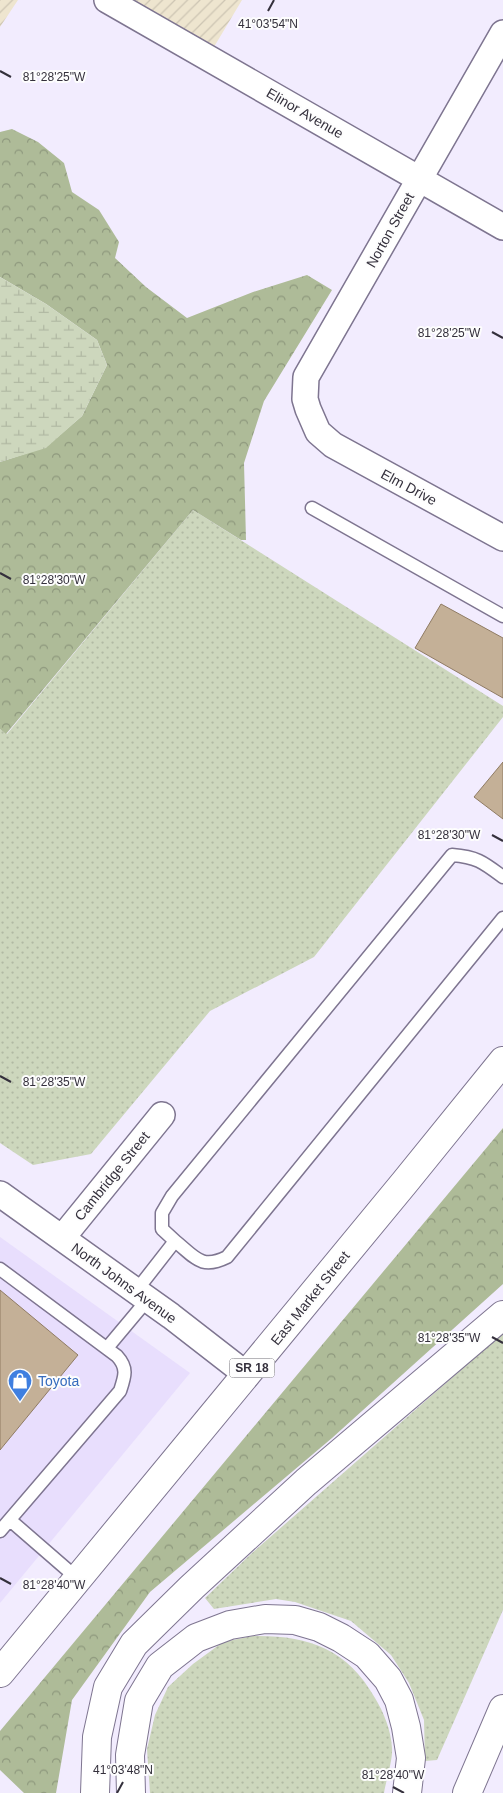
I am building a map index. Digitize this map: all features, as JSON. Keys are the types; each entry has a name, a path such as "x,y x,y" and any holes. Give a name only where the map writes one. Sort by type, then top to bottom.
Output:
{"main road":[{"name":"East Market Street","path":"0,1673 503,1060"},
{"path":"95,1793 97,1737 108,1687 134,1644 306,1482 503,1315"},
{"path":"131,1793 130,1755 139,1701 160,1666 196,1638 230,1625 265,1619 295,1620 319,1627 342,1638 367,1655 388,1679 399,1700 406,1727 411,1758 407,1793"},
{"path":"467,1793 503,1710"}],"street":[{"name":"Elinor Avenue","path":"107,0 503,227"},
{"name":"Norton Street","path":"318,432 305,399 306,377 503,33"},
{"name":"Elm Drive","path":"318,432 350,456 454,510 503,538"},
{"name":"Cambridge Street","path":"62,1238 162,1115"},
{"name":"North Johns Avenue","path":"0,1194 142,1295 247,1374"}],"lane":[{"path":"312,508 503,616"},
{"path":"503,877 479,860 468,856 452,855 172,1196 162,1213 162,1229 201,1262 215,1263 227,1257 503,918"},
{"path":"107,1348 142,1295 174,1241"},
{"path":"0,1269 107,1348 124,1364 125,1376 120,1391 0,1531"},
{"path":"10,1520 78,1579"}],"shaded area":[{"path":"0,0 18,0 0,27"},
{"path":"106,0 242,0 208,57"},
{"path":"0,1237 190,1373 0,1603"}],"green space":[{"path":"12,129 38,142 64,163 72,192 99,210 119,242 115,258 146,287 187,318 253,292 307,275 332,290 264,401 244,463 246,540 241,540 193,510 6,734 0,729 0,462 46,447 82,416 107,365 97,340 46,304 0,277 0,132"},
{"path":"0,277 46,304 97,340 107,365 82,416 46,448 0,462"},
{"path":"193,510 503,706 503,717 314,957 210,1011 91,1154 33,1165 0,1143 0,729 7,734"},
{"path":"503,1128 503,1284 332,1438 150,1592 72,1700 56,1793 24,1793 0,1770 0,1731"},
{"path":"503,1333 503,1610 437,1760 425,1761 424,1720 409,1683 391,1655 351,1621 295,1602 276,1599 214,1609 205,1598 252,1553"},
{"path":"253,1636 291,1638 324,1648 352,1667 364,1681 381,1710 390,1735 391,1758 384,1793 150,1793 147,1749 155,1715 168,1687 193,1664 223,1642"}],"building":[{"path":"441,604 503,638 503,698 415,648"},
{"path":"503,762 503,819 474,797"},
{"name":"Toyota","path":"0,1290 78,1355 0,1450"}],"place":[{"name":"Toyota","path":"20,1402"}]}
